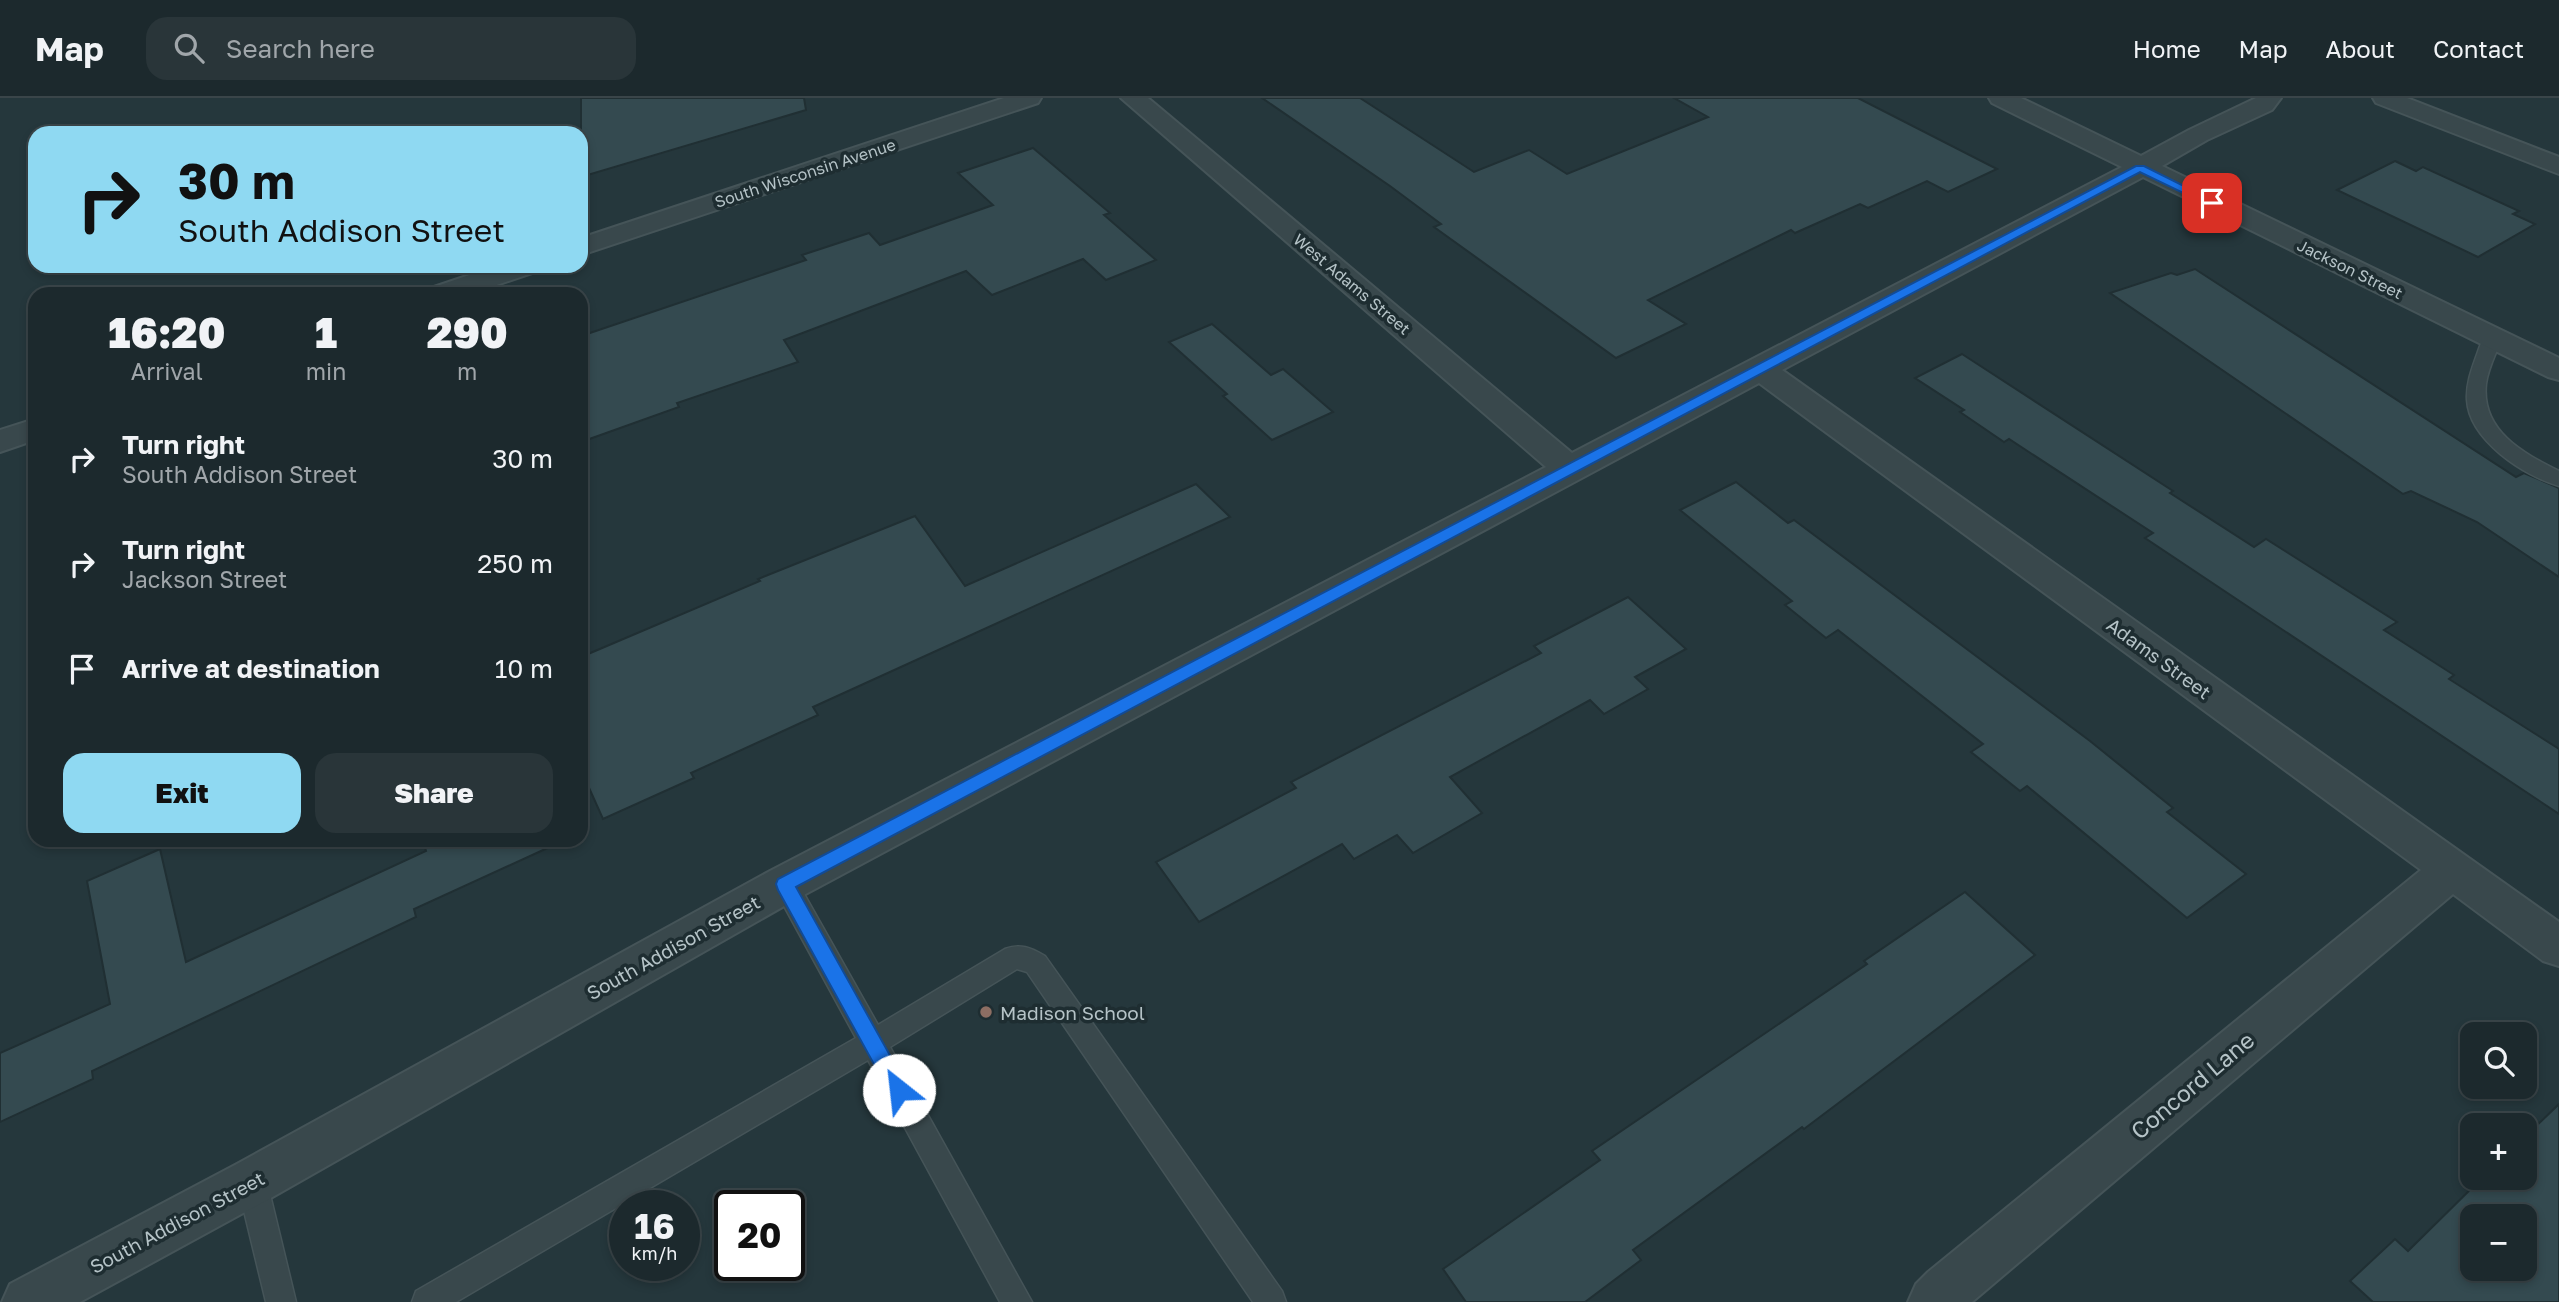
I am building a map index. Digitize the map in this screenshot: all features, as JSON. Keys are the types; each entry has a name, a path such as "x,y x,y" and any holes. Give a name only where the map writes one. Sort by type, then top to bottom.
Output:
{"street":[{"name":"South Wisconsin Avenue","path":"588,245 1029,98"},
{"name":"West Adams Street","path":"1133,98 1570,469"},
{"name":"Jackson Street","path":"2001,98 2559,370"},
{"name":"South Addison Street","path":"28,1302 252,1182 785,884 2198,135 2263,105 2269,98"},
{"path":"2385,98 2559,166"},
{"path":"461,287 504,273"},
{"name":"Adams Street","path":"1760,369 2559,947"},
{"path":"0,441 28,431"},
{"name":"Concord Lane","path":"1934,1302 2452,870"}],"lane":[{"path":"2493,338 2476,386 2479,418 2498,442 2519,459 2559,479"},
{"path":"785,884 1017,1302"},
{"path":"427,1302 873,1043 1014,957 1025,958 1036,964 1271,1302"},
{"path":"252,1182 281,1302"}],"building":[{"path":"581,98 804,98 806,110 588,175 588,126 581,126"},
{"path":"1262,98 1360,98 1474,172 1529,150 1567,174 1708,117 1674,98 1858,98 1997,169 1948,192 1927,181 1868,208 1860,204 1795,233 1791,230 1648,300 1686,324 1616,358 1434,227 1441,224 1390,186"},
{"path":"1033,148 1110,213 1104,215 1156,260 1106,280 1083,259 992,295 966,271 784,340 798,362 677,403 679,407 588,440 588,334 806,260 802,255 869,233 880,245 993,205 958,173"},
{"path":"2395,161 2416,171 2423,167 2519,211 2513,214 2535,224 2478,257 2337,190"},
{"path":"2195,269 2516,477 2524,473 2559,488 2559,577 2477,522 2411,491 2403,494 2110,293 2171,273 2177,275"},
{"path":"1212,324 1271,375 1283,369 1333,412 1272,440 1223,396 1227,394 1169,342"},
{"path":"1962,354 2254,547 2266,539 2397,622 2384,630 2454,675 2449,679 2559,749 2559,814 2145,538 2153,533 2009,439 2004,442 1960,412 1964,410 1915,378"},
{"path":"1736,482 1788,523 1794,520 2090,741 2173,808 2167,812 2246,874 2187,918 2027,786 2020,791 1971,752 1983,744 1838,630 1826,638 1785,605 1792,601 1680,510"},
{"path":"1196,484 1230,517 813,707 818,715 691,773 694,778 603,819 588,786 588,654 760,581 758,579 915,516 965,586"},
{"path":"1628,597 1686,649 1635,677 1648,689 1604,714 1590,700 1450,777 1482,813 1413,853 1397,835 1354,859 1342,844 1199,922 1156,862 1296,788 1291,782 1541,653 1534,646"},
{"path":"425,847 550,847 414,909 416,917 92,1071 93,1079 0,1122 0,1053 110,1004 87,881 160,849 186,962 426,851"},
{"path":"1965,892 2035,955 1804,1129 1802,1127 1633,1250 1641,1260 1585,1302 1466,1302 1443,1269 1600,1160 1592,1151 1867,964 1864,961"},
{"path":"2559,1104 2559,1302 2373,1302 2350,1281 2395,1239 2408,1251 2470,1190 2537,1190 2537,1125"}],"place":[{"name":"Madison School","path":"986,1012"}],"route":[{"path":"899,1090 785,884 2106,184 2140,168 2212,203"}]}
